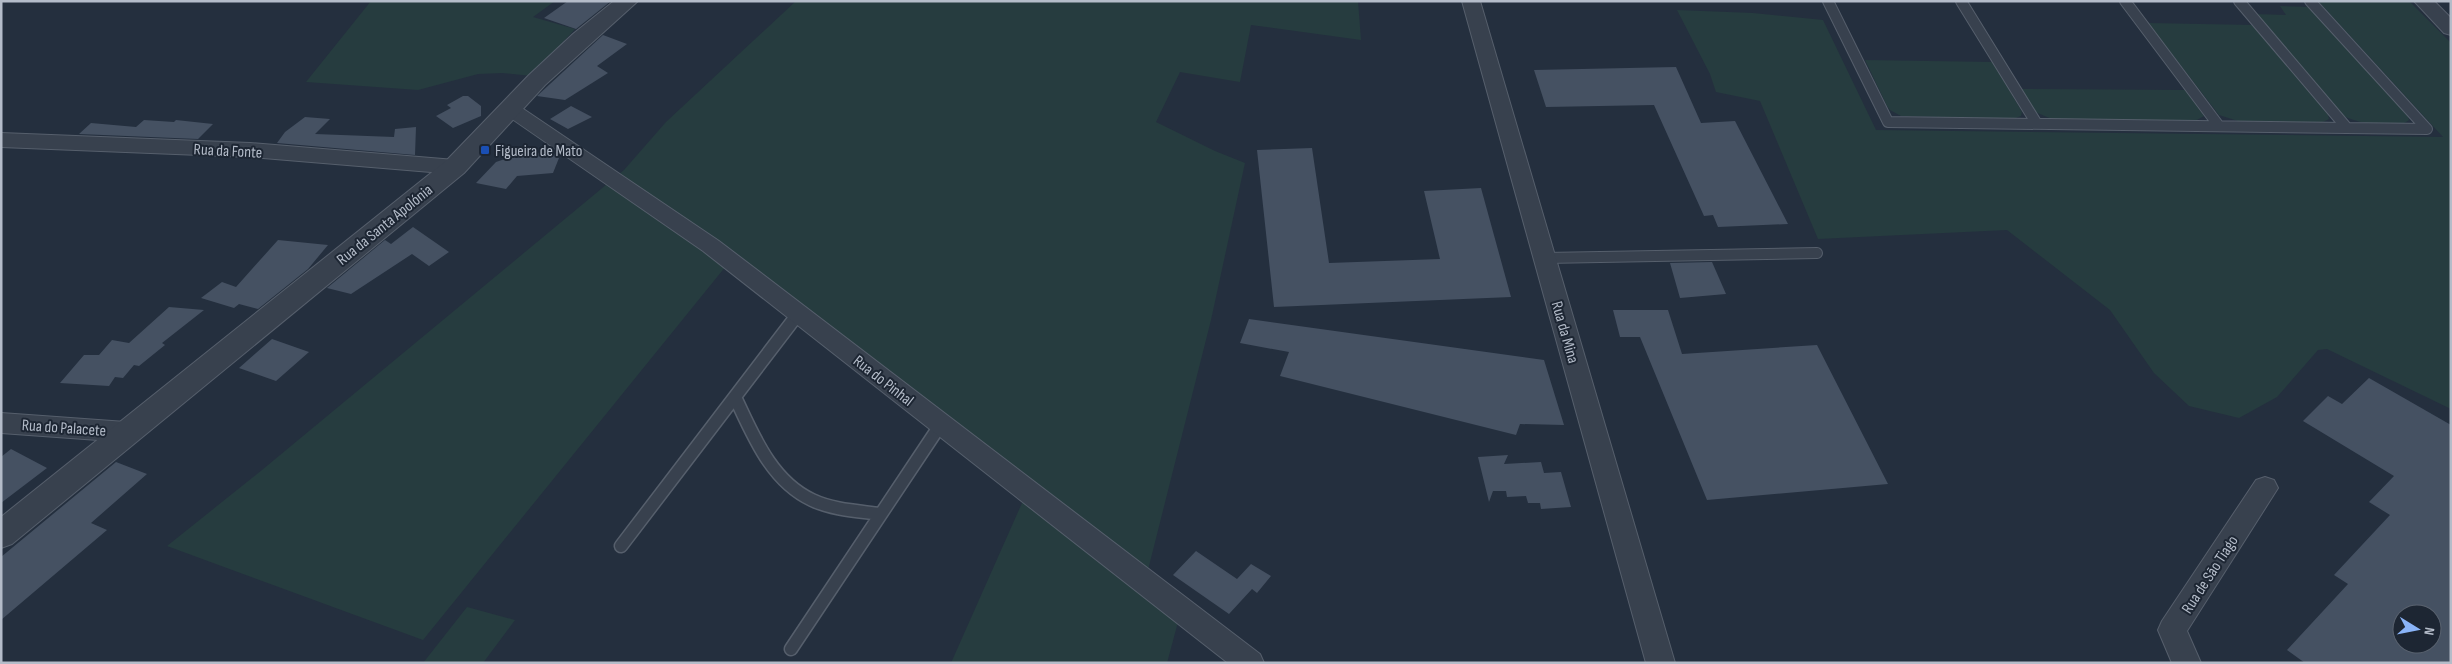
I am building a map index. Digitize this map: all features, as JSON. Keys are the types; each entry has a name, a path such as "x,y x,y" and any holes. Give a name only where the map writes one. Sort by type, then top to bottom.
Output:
{"street":[{"name":"Rua da Santa Apolónia","path":"1,535 455,167 509,108 591,28 628,1"},
{"name":"Rua da Mina","path":"1471,1 1661,663"},
{"path":"2423,1 2451,29"},
{"name":"Rua do Pinhal","path":"509,108 711,246 1250,663"},
{"name":"Rua da Fonte","path":"1,140 250,150 455,167"},
{"name":"Rua do Palacete","path":"1,423 126,432"},
{"name":"Rua de São Tiago","path":"2187,663 2172,630 2265,488"}],"lane":[{"path":"1828,1 1888,122 2427,129 2310,1"},
{"path":"1961,1 2037,124"},
{"path":"2125,1 2219,126"},
{"path":"2239,1 2347,128"},
{"path":"1545,258 1817,253"},
{"path":"621,546 798,314"},
{"path":"735,397 761,452 783,479 811,500 846,510 880,514"},
{"path":"791,649 940,424"}],"green space":[{"path":"371,1 555,1 533,17 575,29 532,76 502,73 478,74 418,90 306,82"},
{"path":"796,1 1358,1 1361,40 1251,25 1240,82 1180,72 1156,122 1215,151 1245,163 1211,320 1148,570 1178,622 1167,663 951,663 1030,485 726,266 423,640 167,546 262,470 624,170 666,122"},
{"path":"2318,1 2409,1 2451,43 2451,409 2327,349 2318,350 2277,397 2239,418 2189,406 2154,373 2110,310 2007,230 1818,239 1760,101 1716,92 1710,74 1677,10 1753,13 1823,20 1876,130 2443,137"},
{"path":"2280,6 2311,7 2407,113 2409,120 2395,125 2376,125 2356,121 2342,115 2255,14 2286,15"},
{"path":"2148,23 2254,25 2327,111 2329,119 2321,123 2241,122 2219,115"},
{"path":"1865,60 1993,62 2022,112 2021,116 2013,119 1901,116 1890,110 1887,106"},
{"path":"2020,89 2186,90 2204,116 2195,121 2054,120 2033,111"},
{"path":"467,607 515,620 483,663 423,663"}],"building":[{"path":"568,1 611,1 576,29 544,18"},
{"path":"603,35 627,44 597,66 608,73 565,100 537,96"},
{"path":"1676,67 1701,123 1735,121 1788,224 1718,227 1713,215 1704,216 1654,105 1546,107 1534,70"},
{"path":"463,96 468,96 481,106 481,116 453,128 436,116 451,108 447,105"},
{"path":"571,106 592,117 568,129 550,119"},
{"path":"305,117 330,119 315,134 394,137 395,129 416,127 415,155 277,143 285,132"},
{"path":"144,120 174,122 176,120 213,124 198,139 79,134 91,123 136,127"},
{"path":"1312,148 1329,263 1440,259 1424,191 1481,188 1511,297 1274,307 1257,150"},
{"path":"551,151 559,158 553,173 517,176 506,189 476,183 496,162 514,156"},
{"path":"413,227 449,252 429,266 412,254 351,294 327,288 385,240 391,244"},
{"path":"278,240 328,245 308,269 258,309 239,304 234,308 201,298 222,282 236,287"},
{"path":"1712,262 1726,294 1680,298 1670,263"},
{"path":"169,307 204,310 162,343 165,345 139,366 134,365 123,378 115,377 109,386 60,383 84,355 99,355 112,340 129,343"},
{"path":"1613,310 1668,310 1682,354 1817,345 1888,484 1707,500 1640,337 1620,337"},
{"path":"1249,319 1544,360 1564,425 1520,424 1516,435 1280,376 1289,352 1240,343"},
{"path":"272,339 309,352 276,381 239,368"},
{"path":"2369,378 2451,425 2451,663 2305,663 2287,650 2348,584 2334,575 2390,515 2369,502 2394,476 2303,421 2328,396 2342,404"},
{"path":"11,449 47,468 1,503 1,457"},
{"path":"1508,455 1504,464 1541,462 1544,473 1561,472 1571,507 1541,509 1540,503 1528,503 1526,496 1507,497 1506,491 1493,491 1489,502 1478,457"},
{"path":"116,462 147,474 91,523 107,530 1,620 1,557"},
{"path":"1196,551 1237,579 1251,564 1271,576 1257,593 1252,589 1229,614 1173,575"}],"place":[{"name":"Figueira de Mato","path":"485,150"}]}
